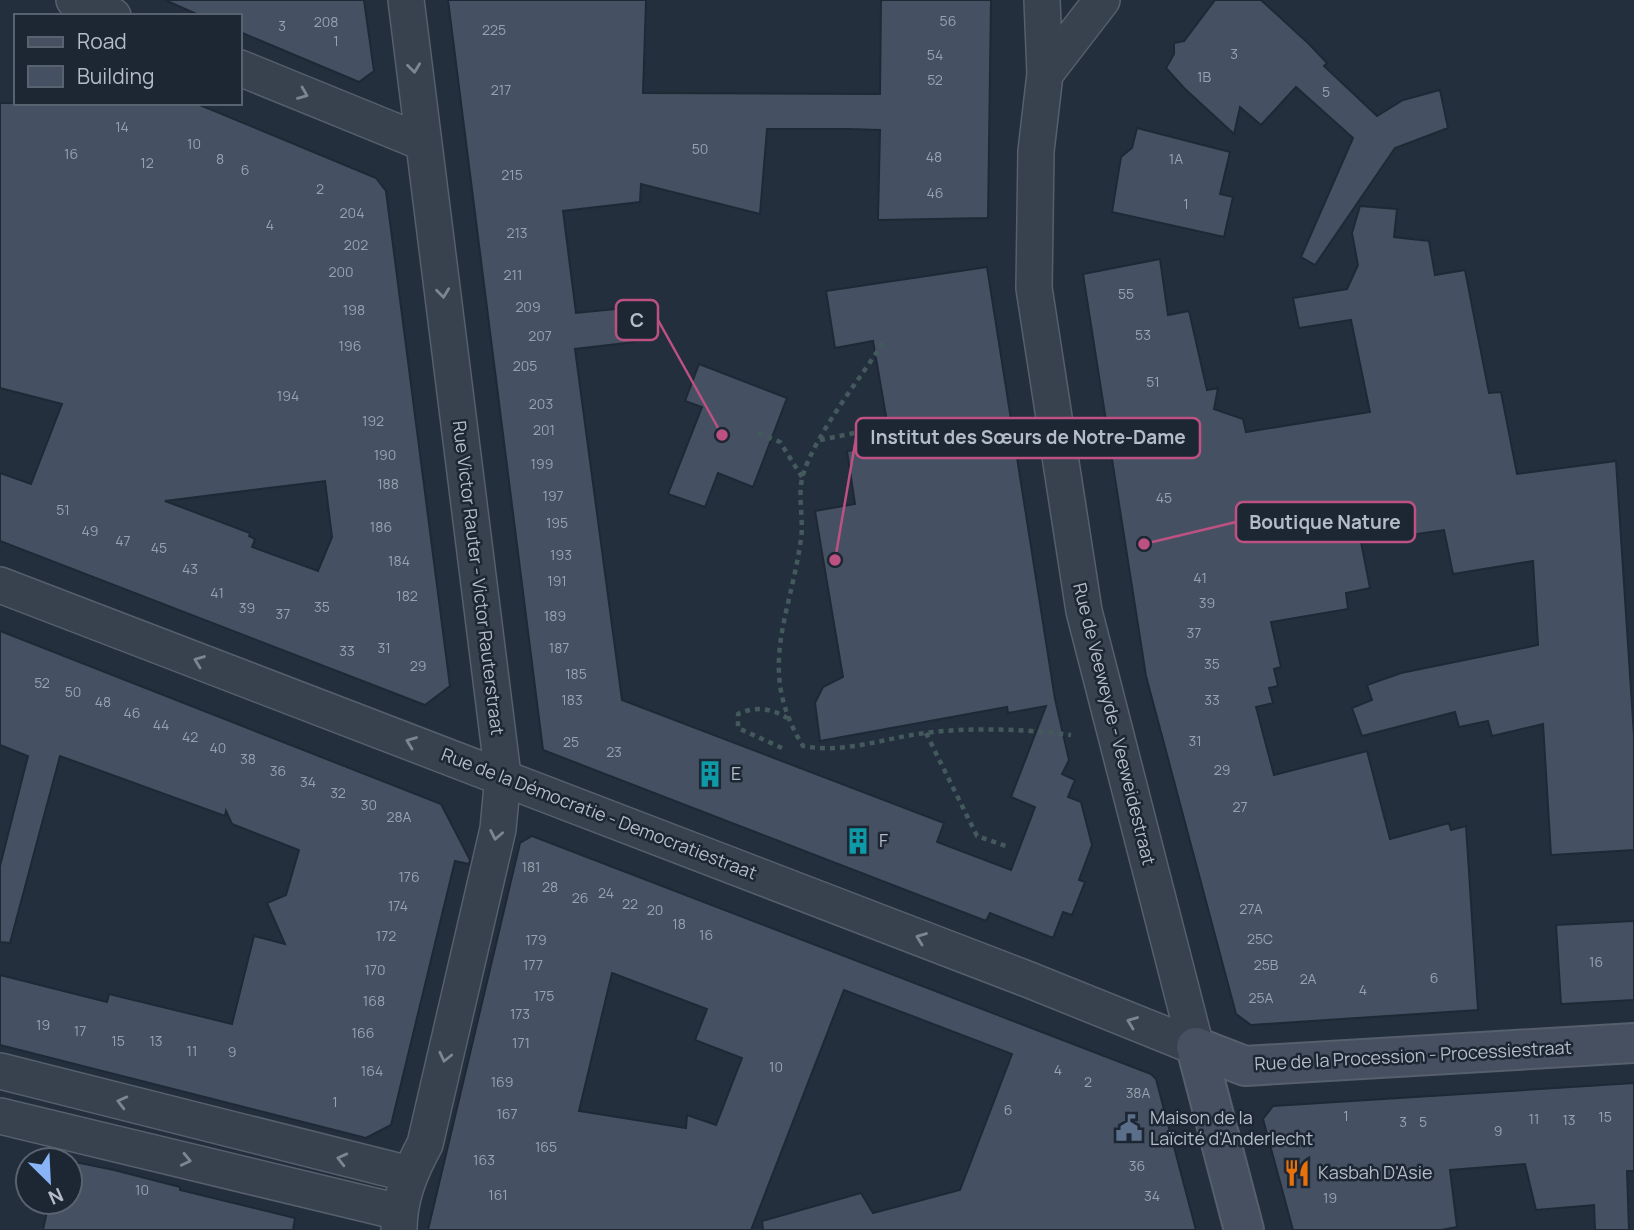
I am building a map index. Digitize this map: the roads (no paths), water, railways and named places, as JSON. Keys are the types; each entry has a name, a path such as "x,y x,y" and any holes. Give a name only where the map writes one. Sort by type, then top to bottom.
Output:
{"street":[{"path":"74,0 108,14"},
{"name":"Rue Victor Rauter - Victor Rauterstraat","path":"399,1221 409,1174 425,1144 498,829 503,776 405,0"},
{"name":"Rue de Veeweyde - Veeweidestraat","path":"1042,0 1045,74 1036,151 1034,288 1075,557 1087,624 1244,1230"},
{"path":"1045,74 1102,0"},
{"path":"242,69 424,143"},
{"name":"Rue de la Démocratie - Democratiestraat","path":"0,585 503,776 1196,1047"},
{"name":"Rue de la Procession - Processiestraat","path":"1196,1047 1245,1066 1634,1043"},
{"path":"0,1071 409,1174"},
{"path":"0,1116 399,1221"}],"place":[{"name":"C","path":"722,435"},
{"name":"Boutique Nature","path":"1144,544"},
{"name":"Institut des Sœurs de Notre-Dame","path":"835,560"},
{"name":"E","path":"710,774"},
{"name":"F","path":"858,841"},
{"name":"Maison de la Laïcité d'Anderlecht","path":"1129,1128"},
{"name":"Kasbah D'Asie","path":"1297,1173"}]}
